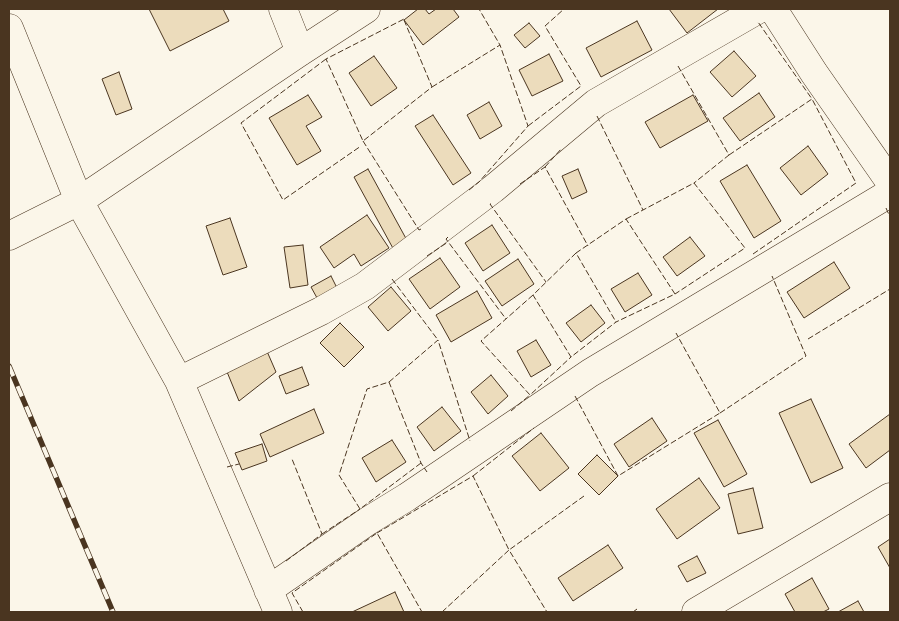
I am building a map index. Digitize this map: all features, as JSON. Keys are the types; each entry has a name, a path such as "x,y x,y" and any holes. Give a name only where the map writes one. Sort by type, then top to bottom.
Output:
{"street":[{"path":"283,9 300,52"},
{"path":"9,236 79,201 366,9"},
{"path":"179,381 321,311 366,286 494,188 596,103 758,9"},
{"path":"773,9 814,73 890,182"},
{"path":"9,28 79,201 179,381 273,601 368,521 415,492 590,373 890,193"},
{"path":"696,612 890,497"}],"building":[{"path":"149,9 223,9 229,21 170,51"},
{"path":"418,9 425,9 429,14 436,9 453,9 459,17 423,45 404,20"},
{"path":"669,9 718,9 687,33"},
{"path":"637,21 652,50 601,77 586,48"},
{"path":"529,23 540,36 525,48 514,35"},
{"path":"734,51 756,76 732,97 710,72"},
{"path":"549,54 563,81 532,96 519,70"},
{"path":"374,56 397,88 371,106 349,73"},
{"path":"119,72 132,109 116,115 102,79"},
{"path":"759,93 775,117 740,141 723,118"},
{"path":"308,95 322,117 306,126 321,151 297,165 269,118"},
{"path":"693,95 708,121 660,148 645,122"},
{"path":"489,102 502,126 480,139 467,115"},
{"path":"433,115 471,173 453,185 415,126"},
{"path":"808,146 828,174 801,195 780,168"},
{"path":"747,165 781,221 754,238 720,181"},
{"path":"368,169 409,244 395,252 354,177"},
{"path":"578,169 587,192 572,199 562,176"},
{"path":"367,215 389,248 361,266 354,254 334,268 320,247"},
{"path":"230,218 247,267 223,275 206,226"},
{"path":"492,225 510,253 483,271 465,243"},
{"path":"690,237 705,256 677,276 663,257"},
{"path":"303,245 308,285 290,288 284,247"},
{"path":"440,258 460,287 430,309 409,279"},
{"path":"518,259 534,284 502,306 485,281"},
{"path":"834,262 850,288 804,318 787,292"},
{"path":"638,273 652,295 625,312 611,289"},
{"path":"331,276 341,296 322,307 311,287"},
{"path":"391,287 411,311 388,331 368,307"},
{"path":"477,291 492,318 451,342 436,315"},
{"path":"591,305 605,323 581,342 566,323"},
{"path":"340,323 364,347 344,367 320,343"},
{"path":"536,340 551,365 531,377 517,351"},
{"path":"266,349 276,372 239,401 225,367"},
{"path":"302,367 309,385 286,394 279,376"},
{"path":"491,375 508,396 488,414 471,392"},
{"path":"811,399 843,468 811,483 779,413"},
{"path":"442,407 461,431 434,451 417,427"},
{"path":"314,409 324,433 270,457 260,434"},
{"path":"890,414 890,450 866,468 849,444"},
{"path":"652,418 667,441 629,467 614,444"},
{"path":"718,420 747,474 724,487 694,433"},
{"path":"541,433 569,468 540,491 512,456"},
{"path":"392,440 406,462 376,482 362,458"},
{"path":"262,444 267,461 242,470 235,453"},
{"path":"597,455 618,476 599,495 578,474"},
{"path":"699,478 720,508 677,539 656,509"},
{"path":"753,488 763,528 738,534 728,494"},
{"path":"890,539 890,568 878,547"},
{"path":"608,545 623,568 573,601 558,578"},
{"path":"697,556 706,573 687,582 678,566"},
{"path":"812,578 829,609 823,612 795,612 785,594"},
{"path":"395,592 404,612 352,612"},
{"path":"858,601 864,612 838,612"}],"railway":[{"path":"9,366 113,612"}],"fence":[{"path":"432,87 500,45 479,9"},
{"path":"528,126 581,86 545,26 564,9"},
{"path":"404,20 432,87 363,141 326,59 406,18"},
{"path":"729,155 812,99 757,23"},
{"path":"469,190 479,182 528,126 500,45"},
{"path":"326,59 241,123 283,200 361,146"},
{"path":"678,66 729,155 694,183"},
{"path":"753,254 856,183 812,99"},
{"path":"597,116 643,210"},
{"path":"363,141 419,230 421,229"},
{"path":"545,167 562,148"},
{"path":"520,184 545,167 588,246"},
{"path":"626,219 694,183 745,248 675,294"},
{"path":"491,204 546,282"},
{"path":"886,208 890,217"},
{"path":"576,253 533,295 571,357 616,322 675,294 626,219 576,253 616,322"},
{"path":"448,237 446,239 506,319"},
{"path":"427,256 448,242"},
{"path":"720,413 806,356 772,276"},
{"path":"392,279 438,340"},
{"path":"808,339 890,289"},
{"path":"533,295 481,341 530,395 571,357"},
{"path":"575,396 618,476 720,413 676,333"},
{"path":"389,382 438,340 470,441"},
{"path":"421,463 360,509 339,475 367,389 389,382 421,463 427,472"},
{"path":"511,411 530,395"},
{"path":"473,476 534,428"},
{"path":"286,561 322,534 292,459"},
{"path":"227,467 239,464"},
{"path":"377,533 473,476 509,550 584,496"},
{"path":"322,534 360,509"},
{"path":"303,612 292,593 377,533 422,612"},
{"path":"442,612 509,550 547,612"},
{"path":"633,612 637,609"}]}
